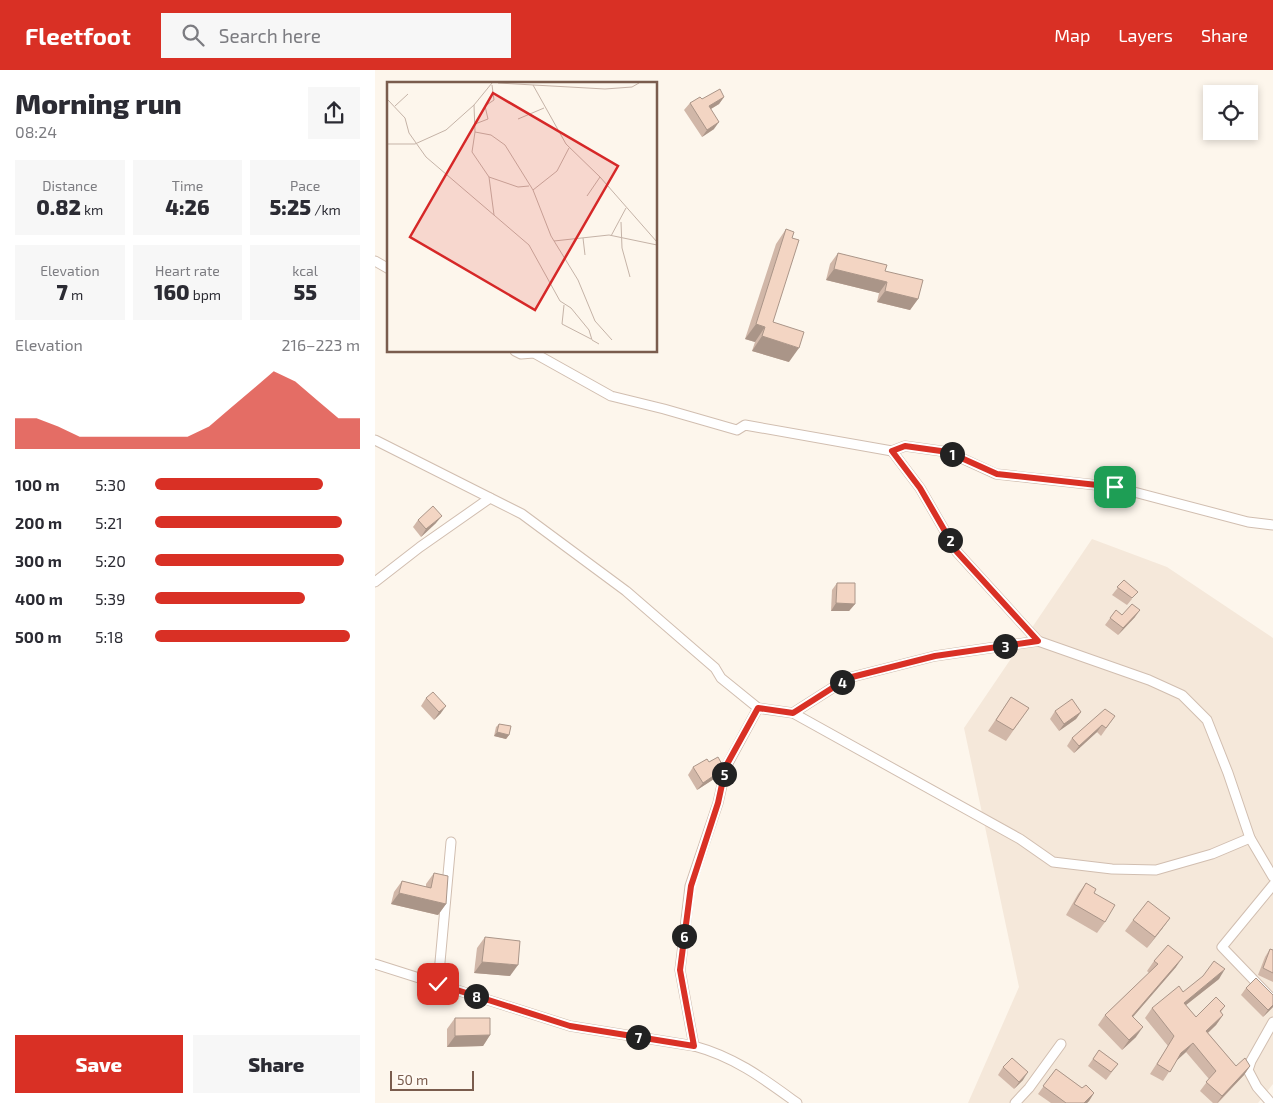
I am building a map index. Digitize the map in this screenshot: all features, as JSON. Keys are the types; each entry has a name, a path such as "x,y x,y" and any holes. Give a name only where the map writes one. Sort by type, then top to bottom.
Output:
{"street":[{"path":"375,261 387,267"},
{"path":"517,352 521,354 534,353 611,396 664,408 737,430 745,425 892,451 905,446 948,452 997,474 1115,487 1248,522 1273,526"},
{"path":"375,440 522,514 626,591 715,668 721,678 758,708 793,713 1020,839 1053,862 1112,869 1156,870 1212,854 1250,838"},
{"path":"892,451 920,488 957,552 1038,641"},
{"path":"375,582 420,547 490,498"},
{"path":"793,713 848,678 935,656 1038,641 1149,680 1182,695 1207,720 1228,773 1250,838 1273,877"},
{"path":"694,1046 680,970 691,886 718,803 726,766 758,708"},
{"path":"438,984 451,842"},
{"path":"1273,885 1223,947 1273,1000"},
{"path":"375,964 570,1026 709,1050 746,1067 797,1103"},
{"path":"1271,1103 1257,1087 1248,1070 1273,1022"},
{"path":"1015,1103 1029,1088 1061,1044"}],"shaded area":[{"path":"1092,539 1167,567 1273,638 1273,1084 1258,1103 968,1103 1019,987 964,728"}],"building":[{"path":"720,89 724,97 709,106 719,122 707,130 690,103"},
{"path":"786,229 794,232 792,238 799,240 773,322 804,332 799,348 762,336 765,327 756,324"},
{"path":"838,253 887,265 885,271 923,280 918,299 885,291 887,282 834,269"},
{"path":"433,506 442,516 426,529 418,520"},
{"path":"1124,580 1138,592 1132,598 1117,587"},
{"path":"837,583 855,583 855,604 836,603"},
{"path":"1132,604 1140,610 1123,628 1110,618 1116,610 1122,615"},
{"path":"433,692 446,706 439,712 426,698"},
{"path":"1011,697 1029,708 1013,730 996,720"},
{"path":"1072,699 1081,712 1064,724 1055,711"},
{"path":"1105,709 1115,716 1106,728 1102,725 1079,746 1072,738"},
{"path":"499,724 511,726 509,735 497,732"},
{"path":"718,757 723,766 722,770 703,783 693,767 707,759 709,762"},
{"path":"434,873 448,876 446,904 399,893 402,881 431,888"},
{"path":"1086,883 1096,889 1094,893 1115,905 1105,922 1074,904"},
{"path":"1148,901 1170,918 1155,937 1133,920"},
{"path":"485,937 520,941 518,965 482,962"},
{"path":"1168,945 1183,957 1132,1016 1143,1027 1129,1040 1105,1015 1158,964 1154,961"},
{"path":"1270,949 1273,950 1273,973 1263,968"},
{"path":"1214,961 1225,969 1184,1003 1196,1017 1216,997 1225,1006 1220,1011 1223,1015 1206,1031 1236,1066 1245,1058 1250,1066 1222,1096 1206,1082 1216,1071 1193,1043 1181,1053 1170,1072 1157,1064 1174,1036 1152,1008 1179,986 1183,992 1203,976"},
{"path":"1256,978 1273,995 1273,1005 1268,1010 1246,988"},
{"path":"455,1018 490,1018 490,1035 455,1036"},
{"path":"1099,1050 1118,1064 1111,1072 1093,1059"},
{"path":"1012,1058 1028,1072 1019,1082 1003,1067"},
{"path":"1056,1069 1082,1088 1086,1085 1094,1093 1084,1103 1066,1103 1043,1086"}],"route":[{"path":"438,984 570,1026 694,1046 680,970 691,886 718,803 726,766 758,708 793,713 848,678 935,656 1038,641 957,552 920,488 892,451 905,446 948,452 997,474 1115,487"}]}
